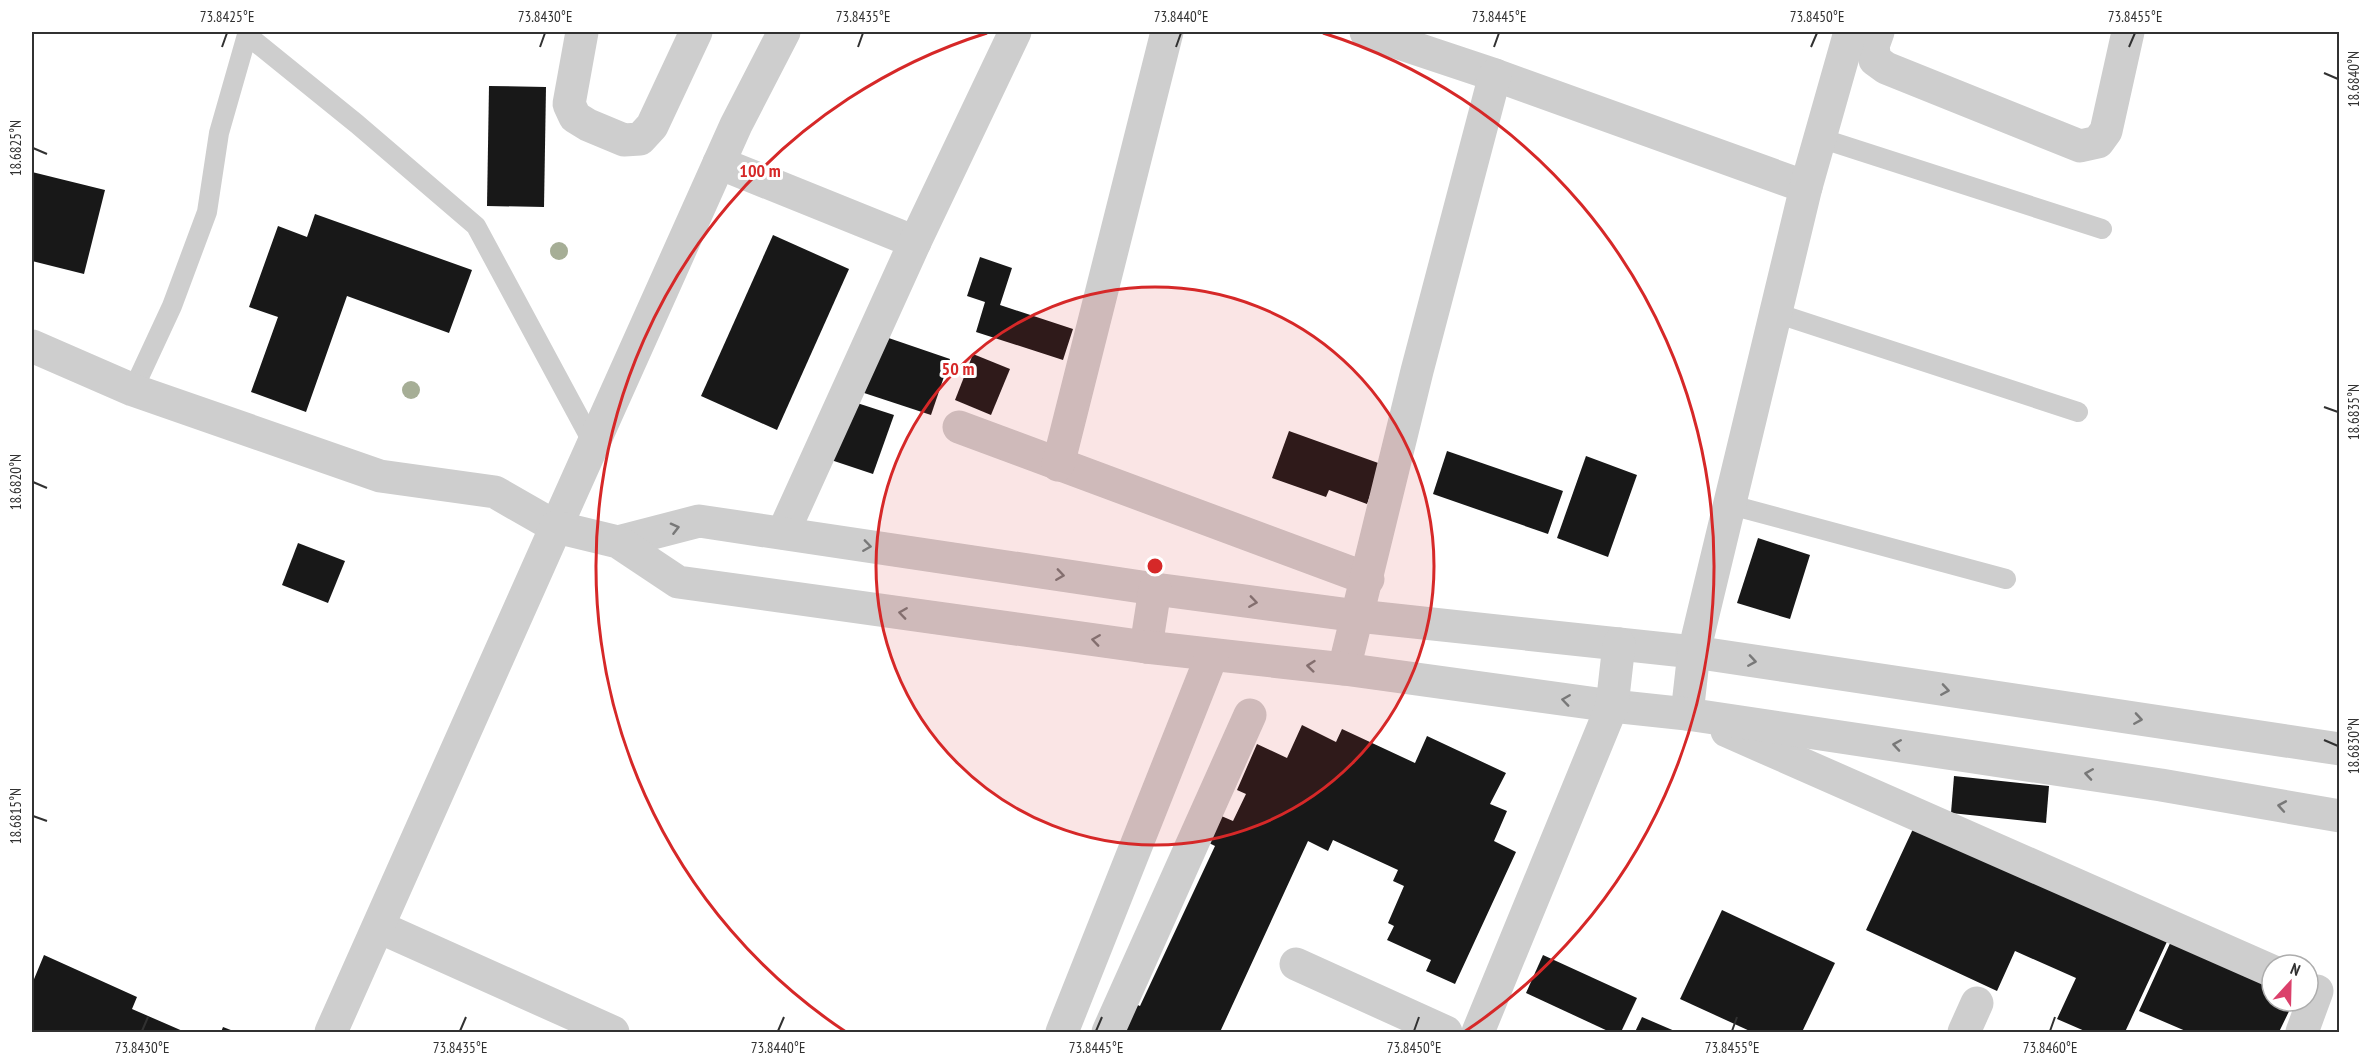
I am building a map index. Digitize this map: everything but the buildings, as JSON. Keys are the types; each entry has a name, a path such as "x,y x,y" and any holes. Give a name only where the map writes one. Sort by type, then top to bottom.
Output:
{"street":[{"path":"582,32 569,104 575,117 624,140 640,139 652,126 696,32"},
{"path":"331,1032 719,162 784,32"},
{"path":"783,533 915,242 1015,32"},
{"path":"1058,465 1167,32"},
{"path":"1366,32 1495,75 1806,187"},
{"path":"1687,714 1694,652 1806,187 1850,32"},
{"path":"1878,32 1873,46 1875,60 1886,68 2080,146 2098,142 2106,131 2128,32"},
{"path":"1344,669 1368,579 1417,371 1495,75"},
{"path":"719,162 915,242"},
{"path":"32,346 133,390 380,476 495,492 556,527 618,542 678,582 1146,647 1344,669 1612,706 1687,714 2161,785 2340,816"},
{"path":"958,427 1368,579"},
{"path":"618,542 699,522 1155,589 1358,616 1694,652 2340,749"},
{"path":"1146,647 1155,589"},
{"path":"1478,1032 1612,706 1619,644"},
{"path":"1062,1032 1212,655"},
{"path":"1687,714 2260,966"},
{"path":"1108,1032 1250,715"},
{"path":"379,927 613,1032"},
{"path":"1296,964 1446,1032"},
{"path":"2302,1032 2322,993"},
{"path":"1964,1032 1977,1003"}],"lane":[{"path":"133,390 172,306 207,212 219,133 247,35 357,124 476,226 594,445"},
{"path":"1820,138 2102,229"},
{"path":"1776,313 2078,412"},
{"path":"1731,506 2007,579"}]}
